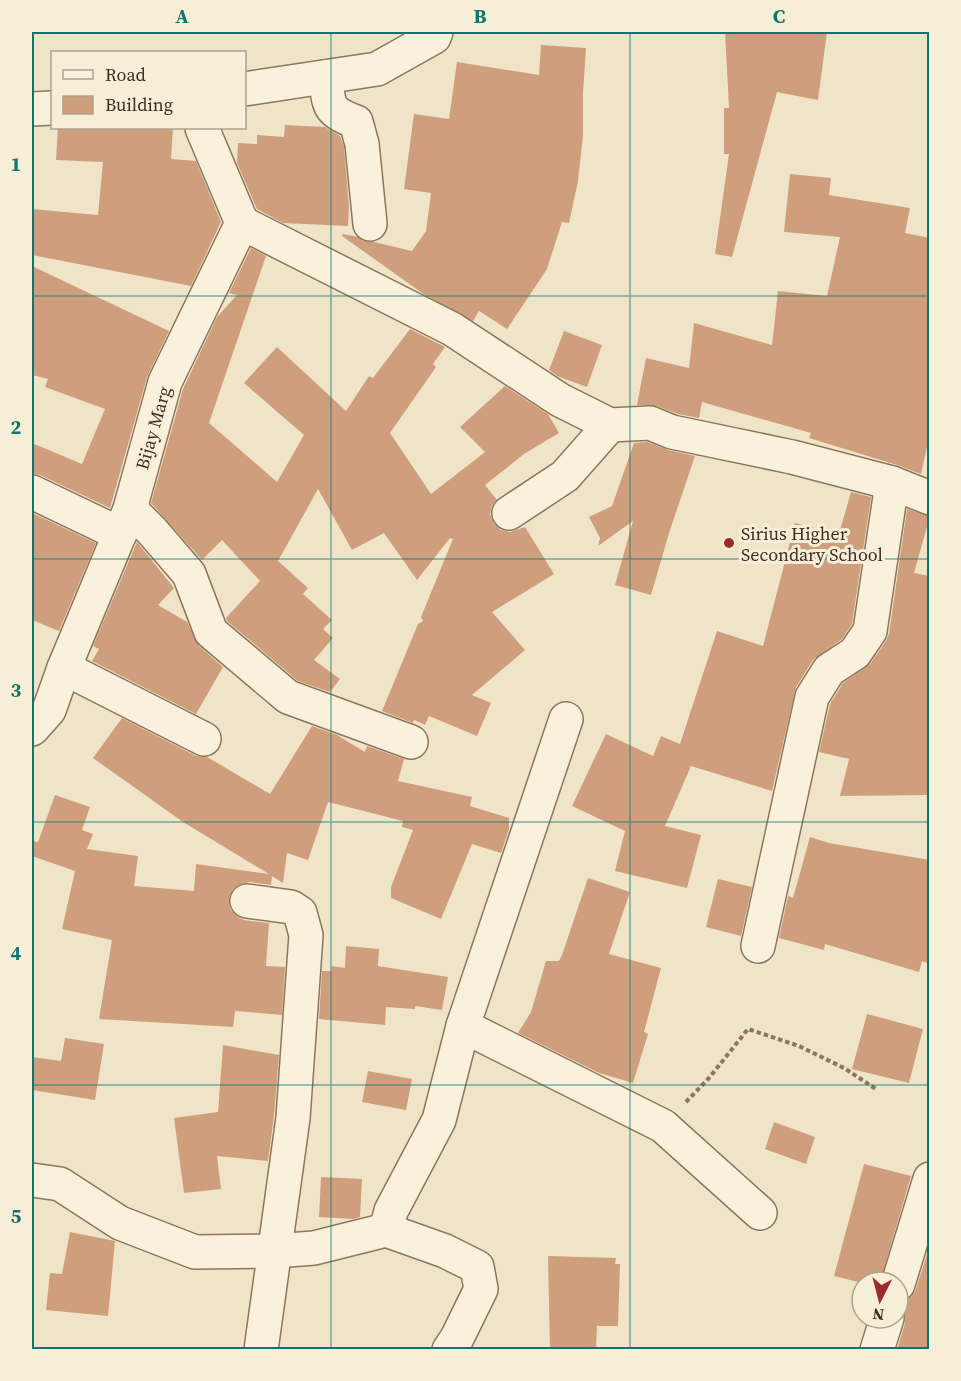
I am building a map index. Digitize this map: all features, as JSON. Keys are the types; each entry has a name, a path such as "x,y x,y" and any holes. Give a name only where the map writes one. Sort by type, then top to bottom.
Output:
{"street":[{"path":"246,89 377,69 435,34"},
{"path":"325,77 330,108 340,116 356,122 362,144 370,224"},
{"path":"32,109 51,108"},
{"path":"202,129 242,223 452,328 560,400 610,425 650,423 672,432 792,457 892,483 930,498"},
{"name":"Bijay Marg","path":"32,729 49,710 64,668 125,522 165,382 242,223"},
{"path":"509,513 566,476 610,425"},
{"path":"758,946 812,697 828,670 855,653 870,631 892,483"},
{"path":"32,492 152,531 189,574 211,632 288,697 411,742"},
{"path":"64,668 204,739"},
{"path":"386,1230 391,1211 439,1120 463,1026 566,719"},
{"path":"247,901 291,907 300,913 306,935 293,1118 261,1350"},
{"path":"463,1026 663,1126 760,1213"},
{"path":"902,1270 930,1179"},
{"path":"32,1180 60,1184 120,1223 195,1252 314,1248 386,1230 445,1251 477,1267 481,1289 449,1350"},
{"path":"877,1350 883,1330"}],"path":[{"path":"663,1126 709,1078 748,1029 800,1046 844,1068 876,1089"}],"building":[{"path":"725,32 827,32 818,100 777,92 732,257 715,254 729,154 724,154 724,108 729,108"},
{"path":"541,45 586,48 583,136 578,181 569,223 562,222 547,269 507,329 479,311 473,321 425,295 342,236 343,234 358,237 363,241 412,251 426,231 431,193 404,189 414,114 449,119 457,62 539,75"},
{"path":"285,125 325,127 340,136 344,147 349,206 348,226 283,223 257,209 237,163 238,143 257,144 257,135 284,137"},
{"path":"58,129 173,129 171,159 196,161 221,222 191,286 32,255 32,209 98,215 103,162 56,160"},
{"path":"790,174 831,178 829,195 910,208 905,233 930,238 930,448 927,447 921,474 809,438 811,433 702,402 699,418 678,414 657,406 637,405 646,358 689,368 694,323 772,345 778,291 827,296 840,237 784,232"},
{"path":"251,248 266,256 209,423 277,482 304,435 244,383 277,347 346,411 369,376 373,378 410,329 445,347 433,364 436,367 390,433 431,494 485,452 460,427 505,386 548,414 559,433 524,454 485,485 497,500 492,505 490,514 494,524 501,530 510,532 525,527 554,574 492,612 525,650 472,695 491,703 477,736 429,716 425,725 414,720 413,723 382,711 418,624 423,621 421,617 453,539 450,538 417,580 384,533 352,550 318,489 278,561 308,588 303,594 332,620 323,629 333,638 314,660 340,679 330,692 298,681 227,621 226,618 260,581 222,540 202,560 151,503 183,389 217,317 237,295 229,293"},
{"path":"32,266 169,331 147,377 110,508 32,473 32,443 82,464 105,409 45,387 48,379 32,375"},
{"path":"564,331 602,345 587,387 557,376 549,370"},
{"path":"647,442 695,456 651,595 615,585 633,521 598,546 600,538 589,517 612,506 634,443"},
{"path":"851,492 871,497 852,624 842,639 813,660 796,687 772,791 691,766 665,826 701,835 687,888 615,871 625,831 572,806 606,734 653,756 661,736 680,744 717,631 763,646 795,523 839,534"},
{"path":"907,509 930,516 914,573 930,576 930,795 840,796 849,759 819,752 830,704 843,683 870,664 889,634"},
{"path":"32,513 96,543 59,631 32,620"},
{"path":"137,542 174,588 158,605 187,622 199,646 223,667 196,714 92,661 99,649 93,646"},
{"path":"122,718 196,756 207,757 270,794 312,726 337,735 365,752 367,746 404,759 398,781 472,797 470,806 509,818 509,829 501,853 472,844 441,919 391,898 391,887 413,830 402,827 403,821 328,802 308,860 287,853 283,883 272,876 271,885 250,882 240,884 233,889 229,898 230,909 236,916 244,920 269,923 266,966 285,967 282,1015 235,1011 233,1027 99,1019 112,940 62,929 75,871 32,856 32,841 38,842 55,795 90,807 82,830 93,834 87,849 138,856 134,886 194,891 196,864 269,874 183,822 93,758"},
{"path":"810,837 829,843 930,860 930,964 922,961 919,972 825,944 824,950 779,938 788,896 793,898"},
{"path":"588,878 630,892 609,954 661,968 644,1032 648,1034 633,1083 599,1073 518,1033 531,1012 546,961 559,961 562,955"},
{"path":"718,879 752,887 741,936 706,927"},
{"path":"346,946 379,949 378,966 448,977 442,1010 415,1006 415,1009 386,1007 385,1025 319,1019 322,971 331,971 332,966 345,968"},
{"path":"867,1014 923,1029 909,1083 852,1069"},
{"path":"65,1038 104,1044 95,1100 32,1090 32,1057 61,1061"},
{"path":"223,1045 279,1055 268,1161 217,1156 221,1189 184,1193 174,1118 218,1112"},
{"path":"368,1071 412,1079 406,1110 362,1102"},
{"path":"774,1122 815,1137 806,1164 765,1149"},
{"path":"864,1164 911,1176 884,1270 850,1270 850,1280 834,1276"},
{"path":"321,1177 362,1179 360,1217 353,1219 319,1217"},
{"path":"70,1232 115,1241 108,1316 46,1310 50,1273 62,1274"},
{"path":"930,1245 930,1350 897,1350 903,1330 910,1330 910,1298 916,1289"},
{"path":"548,1256 616,1258 615,1264 620,1264 618,1326 597,1326 596,1350 550,1350"}],"place":[{"name":"Sirius Higher Secondary School","path":"729,543"}]}
